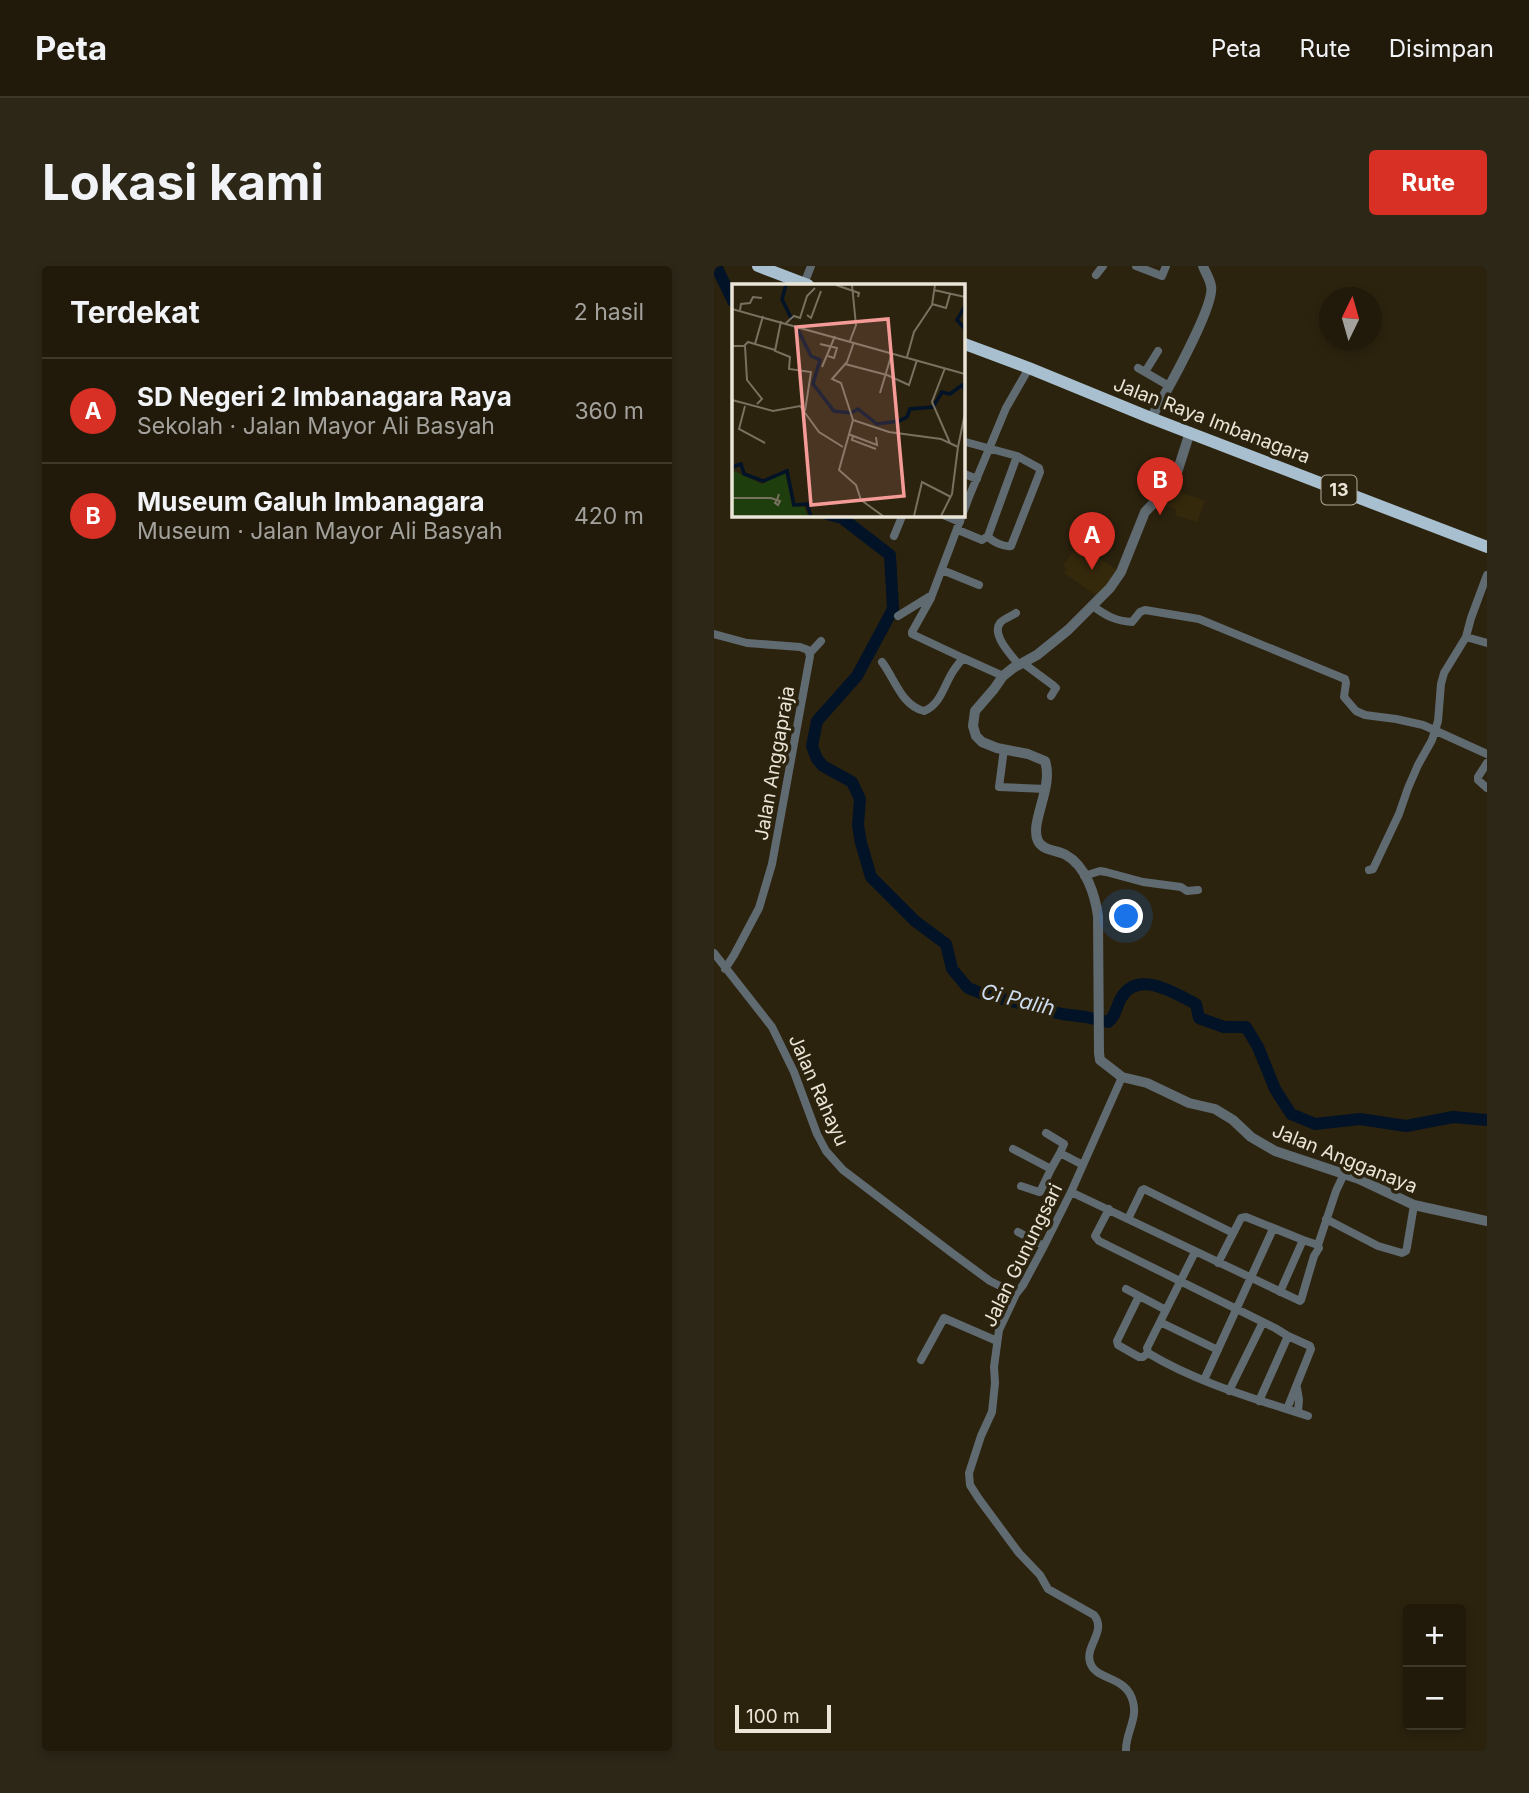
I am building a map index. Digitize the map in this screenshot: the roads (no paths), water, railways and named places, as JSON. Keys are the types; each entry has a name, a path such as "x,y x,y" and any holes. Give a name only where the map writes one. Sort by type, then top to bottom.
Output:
{"highway":[{"path":"758,266 803,284"},
{"name":"Jalan Raya Imbanagara","path":"964,344 1487,547"}],"street":[{"path":"806,284 811,266"},
{"path":"1096,275 1103,266"},
{"path":"1136,266 1162,275 1166,266"},
{"path":"1151,418 1209,305 1212,286 1203,266"},
{"path":"1158,351 1141,370 1169,386"},
{"path":"965,500 977,479 1006,408 1029,368"},
{"path":"1122,1077 1100,1060 1098,916 1095,898 1080,868 1072,859 1045,848 1037,839 1036,831 1048,780 1045,761 989,745 976,736 972,726 975,712 1003,676 1037,655 1069,630 1110,588 1121,572 1145,512 1174,482 1190,432"},
{"path":"964,442 1017,456 1039,468 1038,480 1011,546 989,539 988,536"},
{"path":"944,516 982,540 985,539 1017,456"},
{"path":"964,474 977,479"},
{"path":"894,536 902,516"},
{"path":"961,516 932,595 912,632 914,636 1003,676"},
{"path":"942,570 979,585"},
{"path":"1368,870 1373,869 1383,851 1436,729 1444,673 1466,637 1487,575"},
{"path":"898,616 932,595"},
{"path":"1093,606 1115,620 1132,622 1145,610 1199,619 1345,679 1344,697 1356,711 1436,729 1487,754"},
{"path":"910,609 919,619"},
{"path":"1016,613 1001,622 999,628 1002,643 1021,664 1054,686 1051,696"},
{"path":"714,634 747,643 800,647 810,653 821,641"},
{"path":"1466,637 1487,643"},
{"name":"Jalan Anggapraja","path":"725,969 759,908 772,864 810,653"},
{"path":"882,662 903,697 913,707 924,712 929,710 942,694 963,658"},
{"path":"1004,749 999,787 1046,789"},
{"path":"1487,763 1478,777 1487,788"},
{"path":"1084,876 1100,871 1143,882 1181,887 1187,891 1198,890"},
{"name":"Jalan Rahayu","path":"714,953 766,1017 779,1040 826,1151 865,1188 990,1281 1016,1294"},
{"name":"Jalan Gunungsari","path":"1122,1077 1071,1192 1004,1317 997,1341 992,1412 969,1473 970,1485 979,1499 1048,1589 1094,1615 1098,1620 1090,1664 1098,1672 1125,1686 1134,1703 1134,1718 1126,1751"},
{"name":"Jalan Angganaya","path":"1122,1077 1147,1083 1189,1103 1215,1109 1275,1151 1368,1182 1413,1205 1487,1222"},
{"path":"1021,1186 1040,1192 1060,1153 1064,1144 1046,1133"},
{"path":"1013,1149 1051,1169"},
{"path":"1060,1153 1083,1166"},
{"path":"1071,1192 1298,1301 1301,1300 1326,1219 1344,1174"},
{"path":"1128,1219 1144,1189 1233,1233"},
{"path":"1326,1219 1378,1246 1402,1253 1407,1247 1413,1205"},
{"path":"1109,1209 1096,1239 1311,1347 1297,1388 1286,1409"},
{"path":"1219,1263 1241,1217 1318,1245"},
{"path":"1204,1380 1273,1229"},
{"path":"1018,1232 1044,1246"},
{"path":"1280,1292 1303,1240"},
{"path":"1148,1353 1147,1348 1195,1252"},
{"path":"1125,1289 1166,1310"},
{"path":"1139,1296 1117,1341 1118,1345 1139,1357 1148,1353"},
{"path":"921,1360 944,1318 997,1341"},
{"path":"1160,1322 1218,1350"},
{"path":"1229,1391 1263,1322"},
{"path":"1259,1401 1287,1336"},
{"path":"1148,1353 1229,1391 1308,1416"},
{"path":"1297,1388 1298,1412"}],"waterway":[{"name":"Ci Palih","path":"716,266 732,299"},
{"name":"Ci Palih","path":"834,516 842,518 890,555 893,609 857,676 817,721 812,746 823,766 852,782 860,799 858,825 871,877 915,921 946,944 952,969 968,988 1062,1014 1108,1022 1128,989 1146,984 1157,986 1196,1004 1199,1018 1224,1027 1246,1027 1258,1047 1275,1089 1291,1114 1315,1124 1360,1119 1406,1126 1453,1117 1487,1120"}],"place":[{"name":"Museum Galuh Imbanagara","path":"1160,515"},
{"name":"SD Negeri 2 Imbanagara Raya","path":"1092,570"}]}
